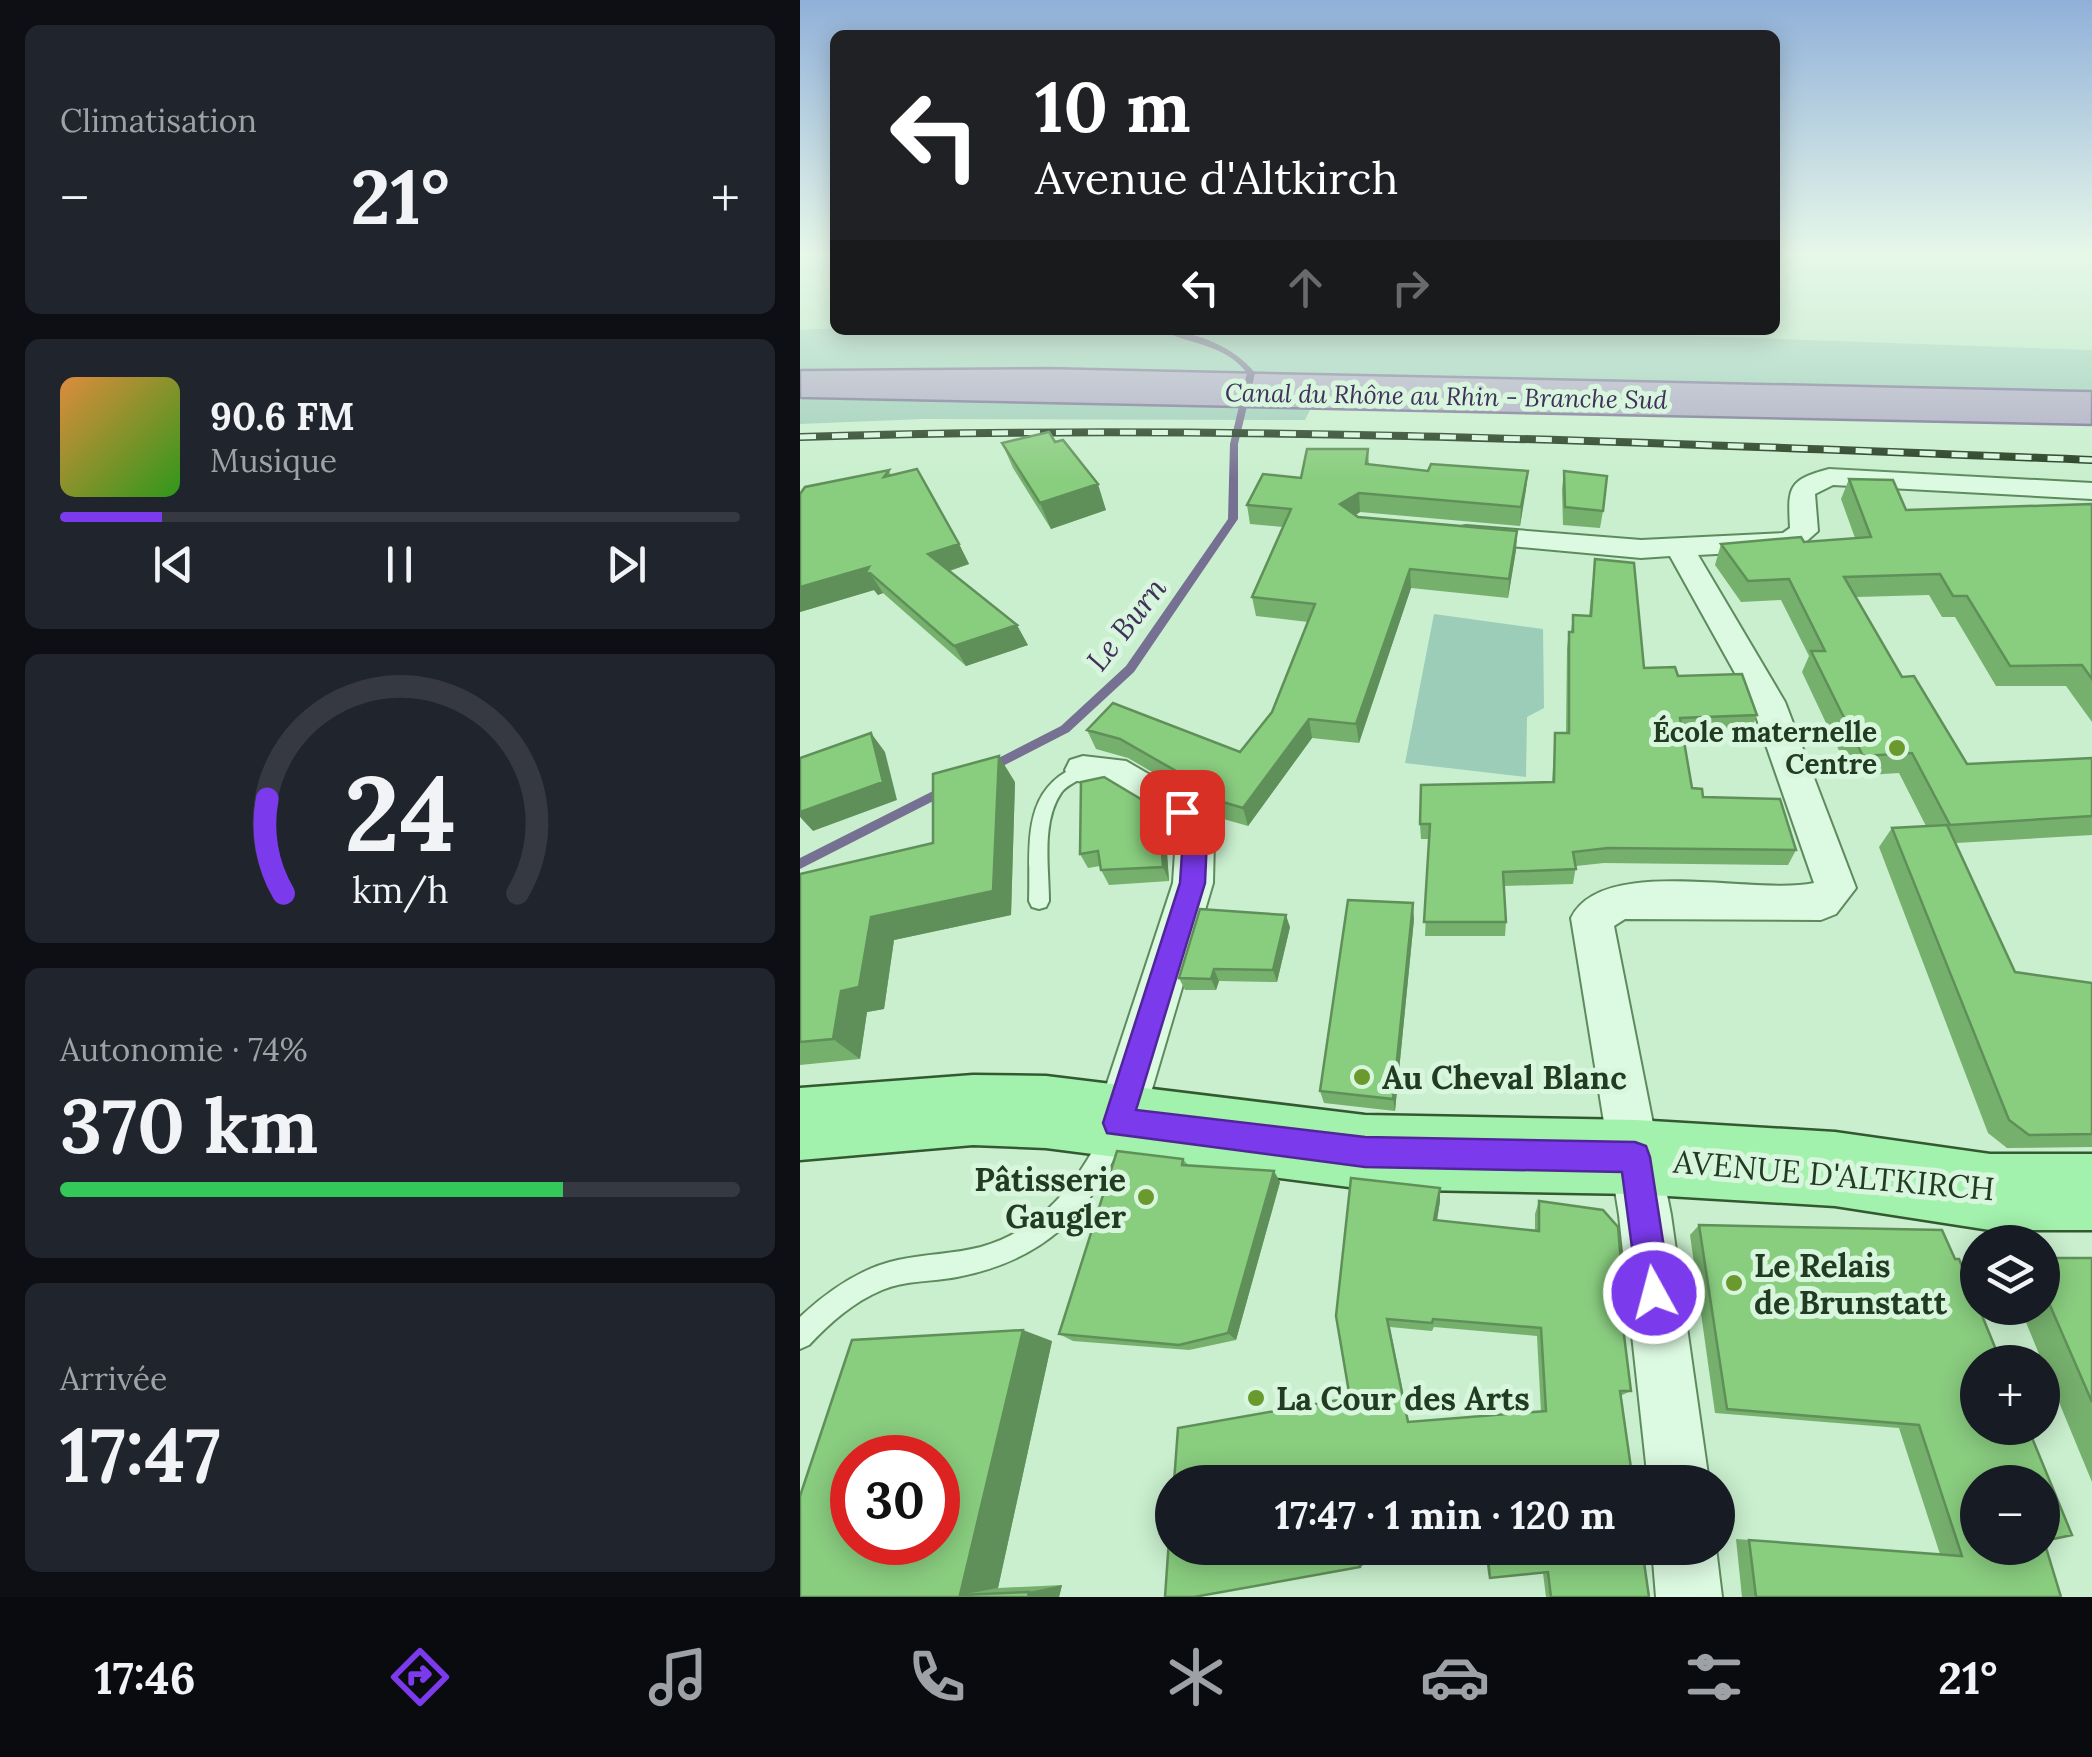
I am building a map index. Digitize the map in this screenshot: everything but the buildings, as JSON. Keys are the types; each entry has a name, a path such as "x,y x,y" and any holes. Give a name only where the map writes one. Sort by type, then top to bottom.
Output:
{"main road":[{"name":"AVENUE D'ALTKIRCH","path":"800,1124 972,1110 1046,1112 1365,1152 1635,1157 1835,1168 1990,1192 2092,1192"}],"street":[{"path":"1435,531 1680,549 1790,540 1804,531 1801,490 1829,476 1981,488 2092,491"},
{"path":"1676,1465 1635,1157 1592,918 1618,901 1821,902 1836,888 1768,702 1680,549"},
{"path":"1083,770 1113,771 1182,812 1195,838 1192,883 1118,1123"},
{"path":"1686,1565 1689,1597"}],"lane":[{"path":"1039,902 1040,816 1056,784 1083,770"},
{"path":"800,1336 828,1307 884,1275 984,1260 1012,1248 1061,1217 1098,1173 1118,1123"}],"green space":[{"path":"800,331 830,331 830,335 1668,335 2092,350 2092,391 1048,368 800,370"},
{"path":"1780,331 2092,331 2092,350 1646,335 1780,335"},
{"path":"800,398 1311,408 1305,420 923,419 800,424"},
{"path":"1434,614 1543,629 1544,708 1527,717 1526,777 1405,763"}],"water":[{"name":"Canal du Rhône au Rhin - Branche Sud","path":"1048,368 2092,391 2092,425 800,398 800,370"}],"waterway":[{"name":"Le Burn","path":"989,768 1065,729 1130,669 1233,519 1234,444 1251,373 1224,349 1180,335"},
{"name":"Le Burn","path":"800,864 945,790"}],"railway":[{"path":"800,437 1123,432 1285,434 2092,460"}],"place":[{"name":"École maternelle Centre","path":"1897,748"},
{"name":"Au Cheval Blanc","path":"1362,1077"},
{"name":"Pâtisserie Gaugler","path":"1146,1197"},
{"name":"Le Relais de Brunstatt","path":"1734,1283"},
{"name":"La Cour des Arts","path":"1256,1398"}],"route":[{"path":"1182,812 1195,838 1192,883 1118,1123 1365,1152 1635,1157 1654,1293"}]}
